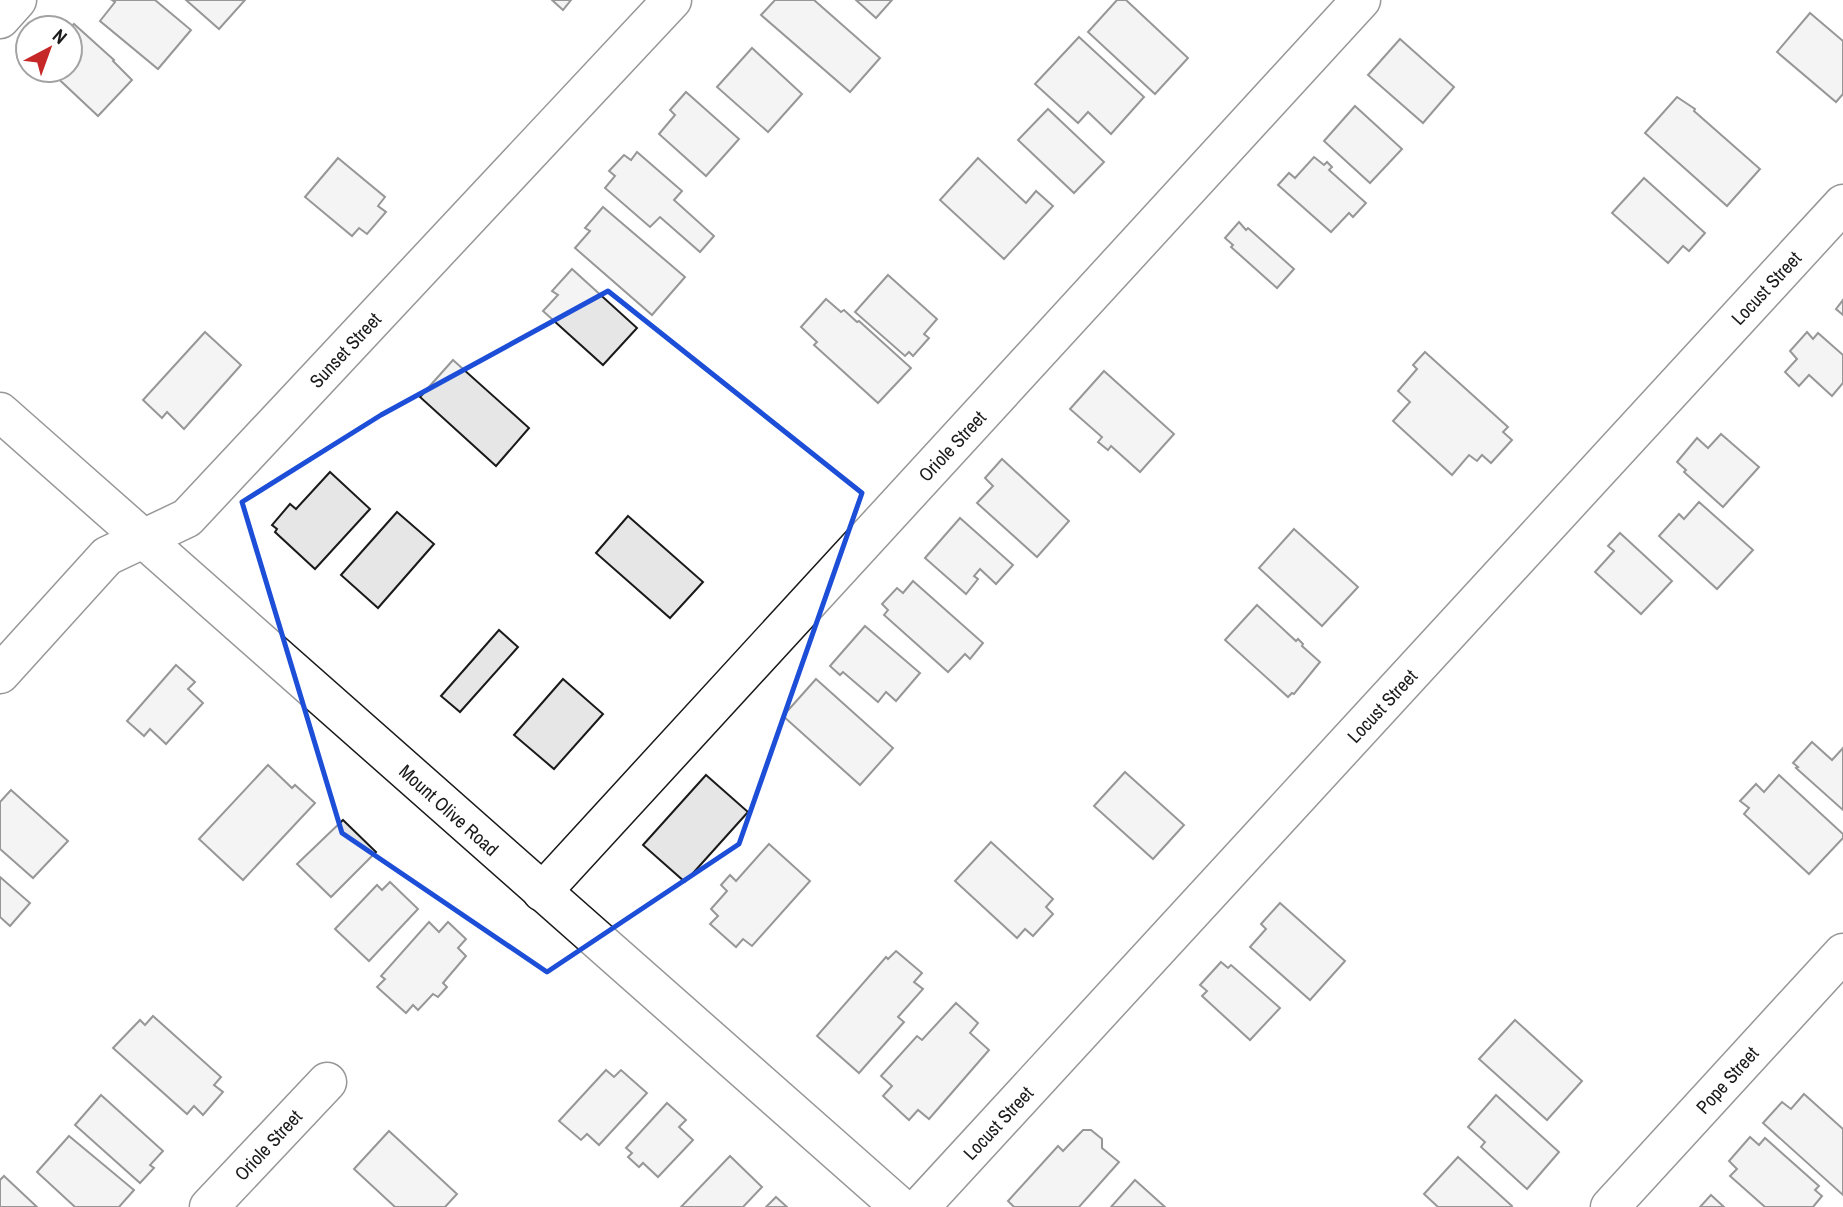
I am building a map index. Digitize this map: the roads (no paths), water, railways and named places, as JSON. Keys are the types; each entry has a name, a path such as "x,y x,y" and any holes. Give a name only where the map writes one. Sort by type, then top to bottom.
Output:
{"street":[{"path":"0,19 17,0"},
{"name":"Sunset Street","path":"0,674 107,556 187,518 672,0"},
{"name":"Oriole Street","path":"542,892 1361,0"},
{"name":"Locust Street","path":"920,1207 1843,204"},
{"name":"Mount Olive Road","path":"0,412 900,1207"},
{"name":"Pope Street","path":"1611,1207 1843,953"},
{"name":"Oriole Street","path":"209,1207 327,1082"}]}
